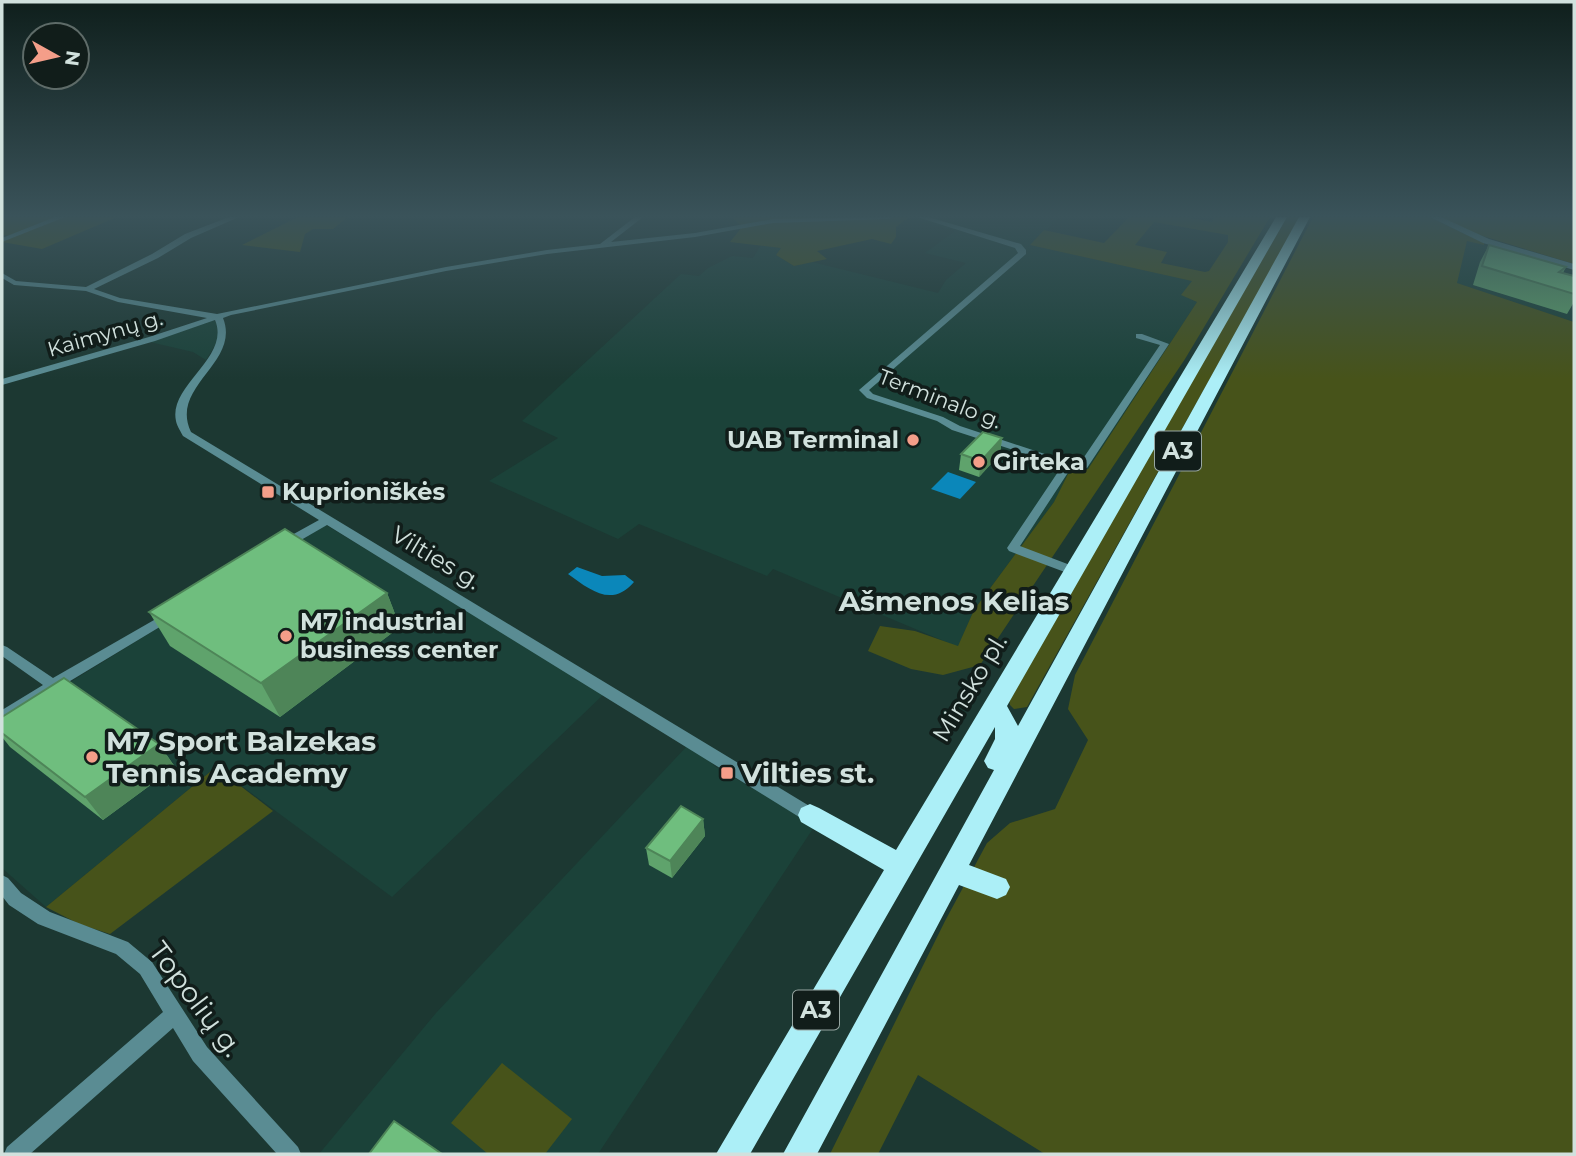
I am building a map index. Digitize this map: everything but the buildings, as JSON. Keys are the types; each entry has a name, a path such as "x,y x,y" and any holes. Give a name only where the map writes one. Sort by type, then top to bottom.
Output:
{"highway":[{"name":"Minsko pl.","path":"732,1154 1250,271"},
{"name":"A3","path":"799,1154 1276,271"},
{"path":"969,837 979,793 1007,741 1005,718 994,706"},
{"path":"810,814 900,866"},
{"path":"953,871 998,887"}],"street":[{"path":"87,289 124,271"},
{"name":"Kaimynų g.","path":"2,382 218,317 432,271"},
{"name":"Terminalo g.","path":"1002,271 864,390 870,396 940,419 956,428 1068,465"},
{"path":"2,275 20,284 87,289 111,298 218,317"},
{"name":"Vilties g.","path":"218,317 223,324 223,338 185,399 179,414 180,425 187,433 810,814"},
{"path":"1074,570 1013,548 1068,465 1083,466 1165,344 1139,336"},
{"path":"270,554 327,520"},
{"path":"2,717 179,608"},
{"path":"2,650 52,685"},
{"name":"Topolių g.","path":"2,883 15,899 44,918 122,948 146,968 200,1054 291,1154"},
{"path":"15,1154 174,1015"}],"shaded area":[{"path":"705,271 848,271 938,293 946,280 957,271 1148,271 1193,281 1182,295 1197,302 1088,469 1068,474 1054,502 974,610 958,647 773,569 767,576 639,524 618,539 489,481 558,438 522,421 681,274 699,276"},
{"path":"1459,271 1574,271 1574,322 1456,283"},
{"path":"214,320 218,325 218,340 206,360 193,352 150,342"},
{"path":"326,525 604,694 392,897 216,767 46,907 2,868 2,724"},
{"path":"689,744 716,767 750,787 778,799 816,824 598,1154 319,1154 436,1013"}],"green space":[{"path":"1147,271 1238,271 1185,359 980,665 943,675 911,669 868,651 880,626 915,631 958,646 974,610 1054,502 1068,474 1088,469 1197,302 1181,295 1192,281"},
{"path":"1256,271 1270,271 1027,707 1014,709 1009,698"},
{"path":"1285,271 1460,271 1457,283 1574,322 1574,1154 1045,1154 918,1075 878,1154 830,1154 945,921 987,843 1010,823 1055,809 1088,740 1068,709 1075,675"},
{"path":"216,767 273,811 110,934 79,924 46,907"},
{"path":"502,1063 572,1119 545,1154 488,1154 451,1123"}],"water":[{"path":"948,472 976,482 960,499 931,489"},
{"path":"577,567 602,576 625,575 634,582 618,594 601,594 568,574"}],"place":[{"name":"UAB Terminal","path":"913,440"},
{"name":"Girteka","path":"979,462"},
{"name":"Kuprioniškės","path":"268,492"},
{"name":"M7 industrial business center","path":"286,636"},
{"name":"M7 Sport Balzekas Tennis Academy","path":"92,757"},
{"name":"Vilties st.","path":"727,773"}],"district":[{"name":"Ašmenos Kelias","path":"954,601"}]}
